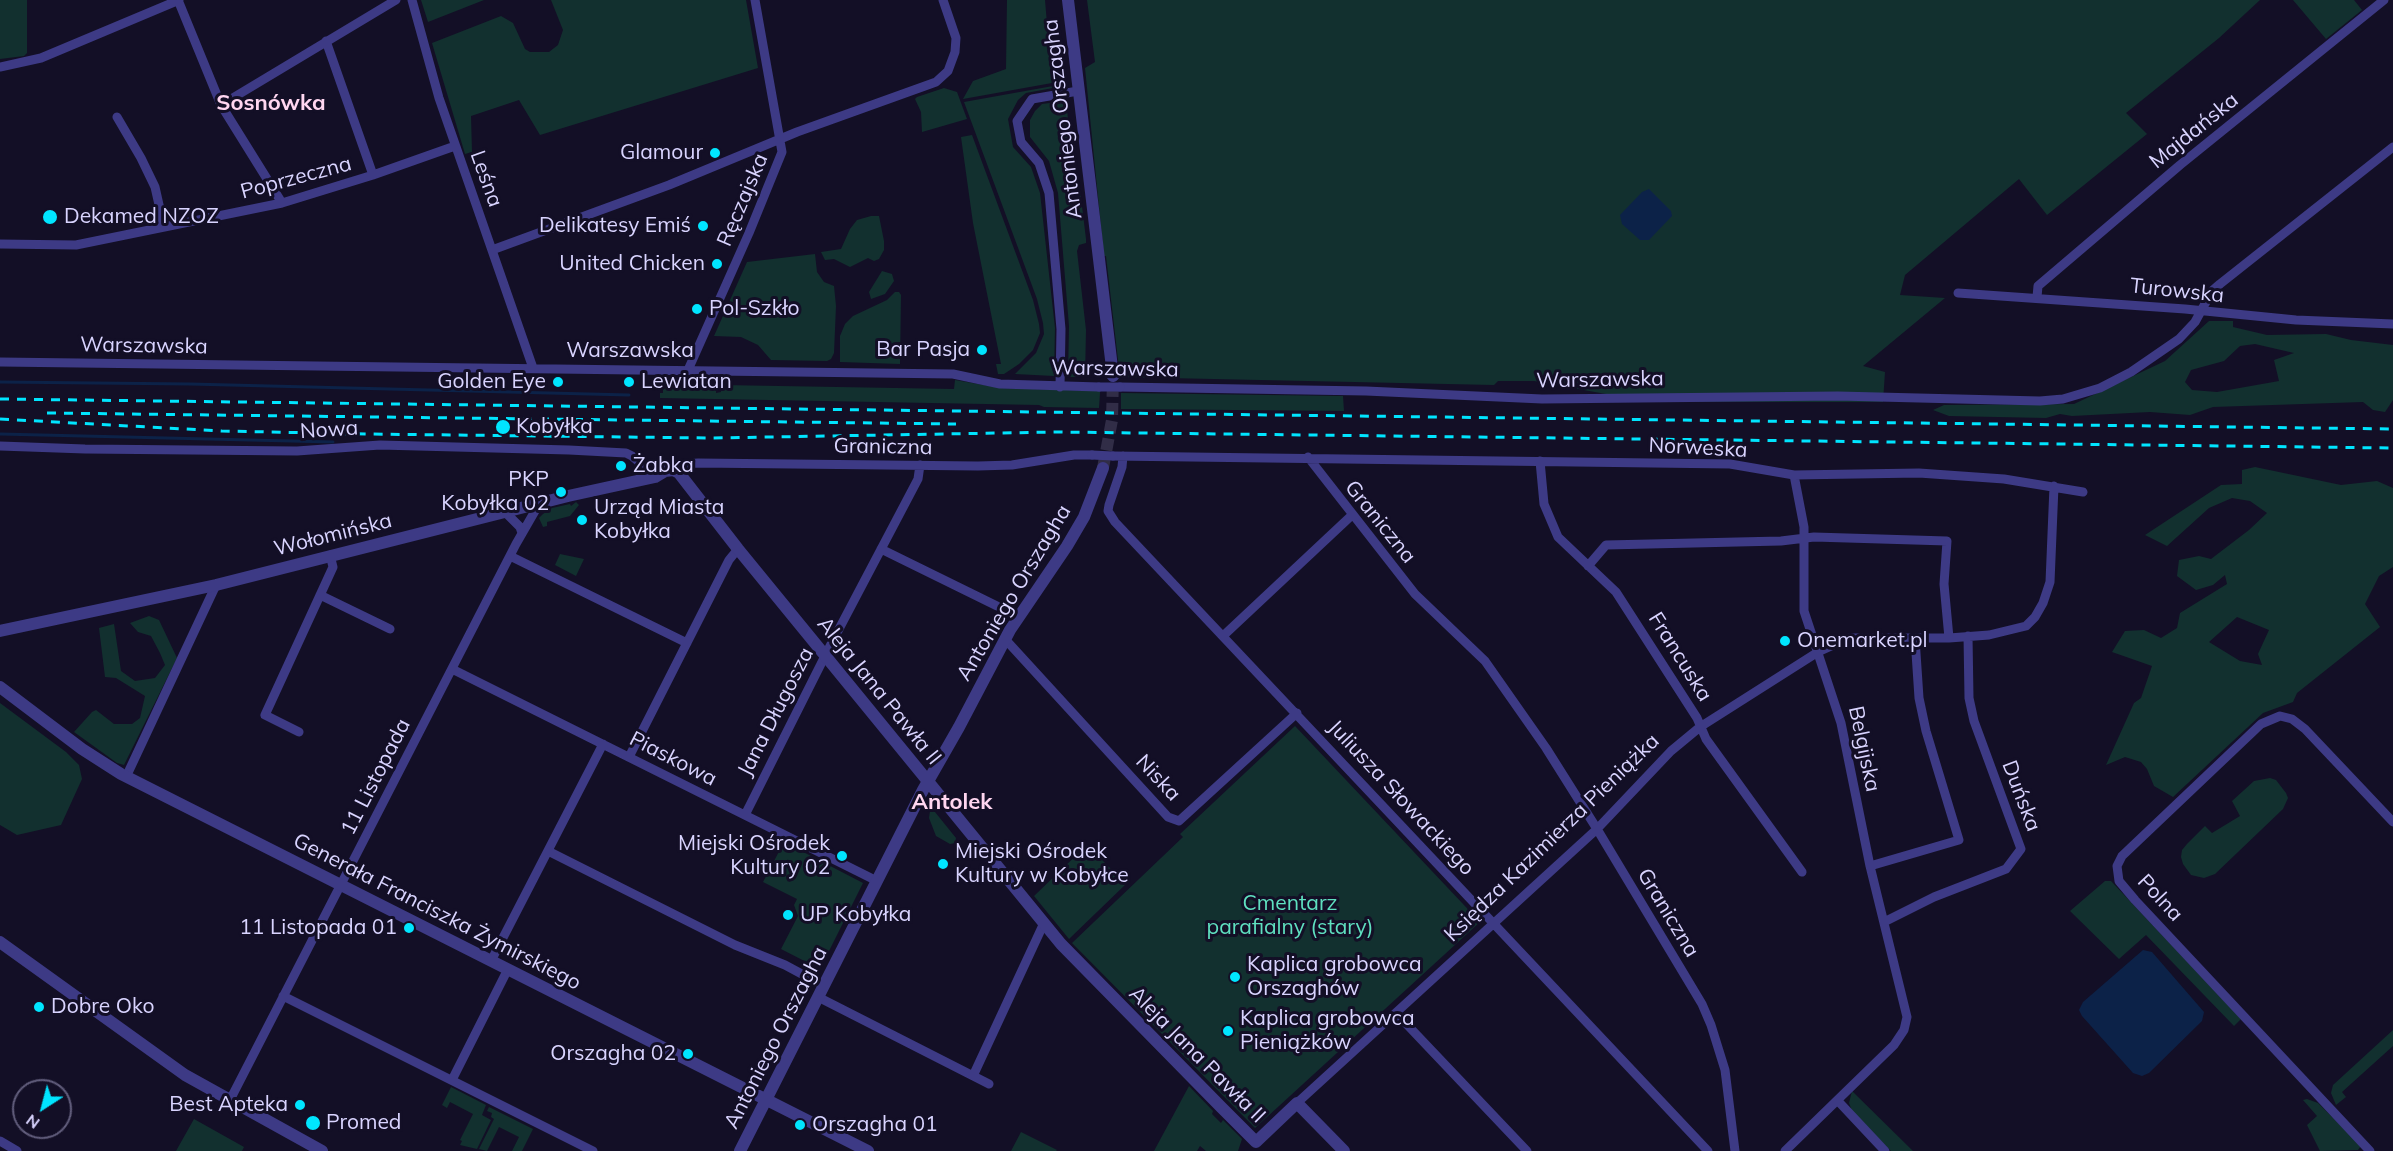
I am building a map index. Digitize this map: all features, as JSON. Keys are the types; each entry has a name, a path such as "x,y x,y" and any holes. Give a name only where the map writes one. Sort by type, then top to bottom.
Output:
{"street":[{"path":"0,67 41,58 178,0 221,105 282,203"},
{"path":"221,105 396,0"},
{"name":"Leśna","path":"412,0 439,98 533,369"},
{"name":"Ręczajska","path":"688,370 782,152 782,140 755,0"},
{"path":"492,250 669,185 797,132 927,87 944,77 953,61 956,38 943,0"},
{"name":"Antoniego Orszagha","path":"1068,0 1113,376"},
{"name":"Majdańska","path":"2037,297 2038,286 2180,165 2384,0"},
{"path":"326,41 373,175"},
{"path":"1060,387 1061,329 1049,193 1039,164 1021,142 1017,121 1032,99 1078,91"},
{"path":"117,117 155,187 164,227"},
{"name":"Poprzeczna","path":"0,244 76,245 282,203 373,175 455,146"},
{"name":"Warszawska","path":"0,362 953,374 1000,384 1060,387 1366,392 1497,399 1838,396 2040,401 2076,396 2100,388 2131,372 2179,339 2196,322 2212,291 2393,147"},
{"name":"Turowska","path":"1958,293 2037,297 2296,320 2393,324"},
{"name":"Nowa","path":"0,446 297,451 380,445 626,453 639,462 641,480"},
{"name":"Graniczna","path":"673,470 685,464 698,463 1012,465 1066,456 1092,455 1308,457 1415,594 1485,661 1546,748 1597,829 1702,1004 1725,1070 1736,1151"},
{"name":"Juliusza Słowackiego","path":"1118,456 1122,468 1108,505 1111,517 1708,1151"},
{"name":"Norweska","path":"1308,457 1730,464 1794,475 1920,473 2004,479 2083,492"},
{"name":"Francuska","path":"1540,461 1544,504 1558,537 1622,601 1697,718 1700,728 1802,872"},
{"name":"Jana Długosza","path":"745,815 918,479 920,465"},
{"name":"Antoniego Orszagha","path":"740,1151 927,781 959,727 1005,639 1067,546 1090,504 1103,468"},
{"name":"Wołomińska","path":"0,631 216,585 641,480 673,470"},
{"name":"Aleja Jana Pawła II","path":"673,470 679,473 738,549 1065,949 1253,1146"},
{"name":"Belgijska","path":"1794,475 1804,527 1804,611 1841,723 1870,866 1906,1010 1904,1030 1894,1046 1838,1101"},
{"name":"Księdza Kazimierza Pieniążka","path":"1253,1146 1297,1102 1597,829 1671,752 1700,728 1818,652 1849,638 1949,638 1989,635 2026,626 2035,617 2050,582 2054,486"},
{"name":"11 Listopada","path":"230,1100 510,556 539,504"},
{"path":"505,512 511,516 522,533"},
{"path":"1223,636 1352,516"},
{"path":"1588,566 1606,545 1814,537 1947,541 1944,584 1949,638"},
{"path":"629,757 729,560 738,549"},
{"path":"881,549 997,606"},
{"path":"298,732 265,715 333,567 330,555"},
{"path":"510,556 687,643"},
{"path":"126,777 216,585"},
{"path":"320,595 390,629"},
{"name":"Duńska","path":"1884,922 1934,897 2006,869 2021,849 1974,721 1969,698 1968,636"},
{"path":"1870,866 1959,840 1926,731 1919,698 1915,638"},
{"name":"Niska","path":"1005,639 1168,816 1179,821 1297,713"},
{"name":"Piaskowa","path":"452,669 877,881"},
{"name":"Generała Franciszka Żymirskiego","path":"0,687 82,749 126,777 868,1151"},
{"name":"Polna","path":"2370,1151 2135,900 2119,881 2117,866 2122,856 2261,724 2280,716 2292,718 2305,729 2393,822"},
{"path":"491,961 603,744"},
{"path":"548,851 735,945 785,965 821,991 989,1084"},
{"path":"973,1076 1044,923"},
{"path":"1,946 176,1068 322,1151"},
{"path":"452,1080 508,969"},
{"path":"283,996 593,1151"},
{"path":"1395,1013 1527,1151"},
{"path":"1785,1151 1838,1101 1885,1151"},
{"path":"1297,1102 1344,1151"},
{"path":"0,1141 17,1151"}],"green space":[{"path":"0,0 27,0 27,53 24,56 0,59"},
{"path":"421,0 484,0 428,22"},
{"path":"551,0 746,0 758,68 540,135 519,100 471,116 472,152 465,154 432,43 501,16 513,23 525,49 530,52 549,52 558,45 563,30"},
{"path":"1007,0 1045,0 1052,83 963,99 973,81 1006,69"},
{"path":"1087,0 2260,0 2219,38 2126,113 2147,134 2047,215 2019,179 1905,275 1900,295 1945,298 1863,366 1885,372 1883,402 1650,402 1534,381 1498,381 1494,385 1120,377 1106,256 1104,256 1085,68 1095,62"},
{"path":"2293,0 2354,0 2362,10 2326,39"},
{"path":"1053,86 1053,88 1026,93 1018,100 1008,119 1013,147 1031,167 1040,193 1055,328 1054,376 1015,374 1036,353 1044,334 1043,323 1037,299 964,102"},
{"path":"944,88 957,92 967,119 922,132 921,112 915,99"},
{"path":"1066,101 1067,148 1072,174 1080,190 1086,239 1086,243 1079,245 1077,251 1086,330 1085,377 1068,377 1069,326 1058,193 1049,161 1030,137 1030,120 1042,104"},
{"path":"972,135 1033,300 1039,324 1040,333 1033,350 1019,364 1004,374 998,374 996,364 1001,364 973,223 961,137"},
{"path":"879,216 884,241 884,250 879,259 874,261 868,258 850,267 834,259 825,260 821,252 841,249 857,220"},
{"path":"815,254 817,272 824,282 834,286 836,306 834,353 831,359 827,361 771,360 758,345 741,337 714,336 747,262"},
{"path":"882,271 892,274 894,281 885,294 871,299 869,292"},
{"path":"895,292 901,295 900,364 840,362 840,336 845,324 853,316 887,300"},
{"path":"2209,321 2233,321 2233,327 2267,335 2326,334 2351,340 2393,345 2393,400 2385,412 2373,410 2363,402 2213,407 2190,415 2150,412 2072,416 2060,414 2046,418 1949,416 1933,410 1944,405 2074,404 2165,361","holes":["2255,344 2294,353 2274,360 2279,381 2217,392 2192,390 2185,382 2191,370 2224,361 2240,346"]},
{"path":"669,380 670,383 674,383 673,380 690,380 688,384 700,384 700,389 714,389 716,385 716,393 721,392 721,385 954,389 955,380 1001,388 1100,391 1100,393 1099,408 660,398 663,387 660,387"},
{"path":"1121,393 1343,396 1344,411 1121,409"},
{"path":"2255,467 2341,485 2377,481 2393,488 2393,567 2379,576 2365,604 2380,627 2297,693 2293,702 2263,713 2173,797 2154,786 2147,769 2141,762 2125,757 2106,765 2134,703 2141,698 2152,666 2112,652 2125,631 2144,630 2161,638 2177,628 2180,613 2227,584 2225,575 2213,585 2196,590 2177,576 2179,560 2199,556 2211,559 2249,530 2267,513 2250,501 2232,498 2209,508 2167,546 2145,535 2221,485 2242,484 2242,470","holes":["2237,617 2269,630 2258,654 2262,665 2240,661 2209,642"]},
{"path":"576,502 579,505 570,516 547,522 547,526 543,527 539,518 543,514 552,508 570,504 571,506"},
{"path":"560,554 584,559 576,576 555,565"},
{"path":"149,616 159,620 177,658 124,765 117,763 74,732 96,710 114,724 132,724 140,718 145,696 116,678 105,677 99,628 114,624 121,671 135,681 155,678 165,665 160,653 151,636 138,632 130,623"},
{"path":"0,703 66,752 79,765 82,779 61,825 17,835 0,825"},
{"name":"Cmentarz parafialny (stary)","path":"1295,726 1480,922 1255,1128 1072,943 1183,837 1180,834"},
{"path":"2270,778 2276,780 2286,793 2288,798 2283,809 2215,874 2204,878 2191,875 2183,864 2182,850 2205,826 2212,833 2240,816 2232,801 2254,781"},
{"path":"930,811 935,812 956,838 955,843 950,844 936,836 929,818"},
{"path":"784,842 863,883 820,969 781,949 798,916 794,905 797,899 763,882"},
{"path":"1087,845 1126,884 1069,939 1034,896"},
{"path":"2105,881 2111,881 2241,1019 2234,1026 2146,935 2119,959 2070,911"},
{"path":"2393,1030 2393,1046 2342,1092 2346,1097 2336,1105 2331,1093 2333,1085"},
{"path":"1189,1086 1221,1123 1223,1120 1242,1139 1238,1151 1206,1151 1200,1146 1197,1151 1154,1151"},
{"path":"451,1087 486,1105 482,1115 491,1120 477,1149 460,1145 462,1141 460,1140 473,1114 450,1102 447,1108 442,1105"},
{"path":"1852,1091 1913,1151 1891,1151 1852,1111 1849,1103"},
{"path":"2303,1100 2318,1103 2361,1146 2358,1150 2320,1151 2307,1125 2317,1116"},
{"path":"489,1107 533,1129 522,1151 512,1151 519,1137 499,1127 487,1151 479,1149 494,1119 491,1117 492,1113 487,1111"},
{"path":"194,1119 244,1147 242,1151 176,1151"},
{"path":"1021,1132 1057,1150 1011,1151"}],"water":[{"path":"1649,189 1671,211 1672,216 1649,240 1640,240 1622,224 1620,215 1642,192"},
{"path":"2143,950 2152,952 2204,1012 2202,1021 2149,1073 2142,1076 2133,1073 2079,1010 2083,1002"}],"waterway":[{"path":"0,382 190,384 629,395"},
{"path":"0,434 333,442"}],"tunnel":[{"path":"1103,468 1112,420 1113,377"}],"railway":[{"path":"0,399 2393,429"},
{"path":"47,413 956,424"},
{"path":"0,419 222,431 366,434 712,438 1057,432 2393,448"}],"place":[{"name":"Glamour","path":"715,153"},
{"name":"Dekamed NZOZ","path":"50,217"},
{"name":"Delikatesy Emiś","path":"703,226"},
{"name":"United Chicken","path":"717,264"},
{"name":"Pol-Szkło","path":"697,309"},
{"name":"Bar Pasja","path":"982,350"},
{"name":"Golden Eye","path":"558,382"},
{"name":"Lewiatan","path":"629,382"},
{"name":"Kobyłka","path":"503,427"},
{"name":"Żabka","path":"621,466"},
{"name":"PKP Kobyłka 02","path":"561,492"},
{"name":"Urząd Miasta Kobyłka","path":"582,520"},
{"name":"Onemarket.pl","path":"1785,641"},
{"name":"Miejski Ośrodek Kultury 02","path":"842,856"},
{"name":"Miejski Ośrodek Kultury w Kobyłce","path":"943,864"},
{"name":"UP Kobyłka","path":"788,915"},
{"name":"11 Listopada 01","path":"409,928"},
{"name":"Kaplica grobowca Orszaghów","path":"1235,977"},
{"name":"Dobre Oko","path":"39,1007"},
{"name":"Kaplica grobowca Pieniążków","path":"1228,1031"},
{"name":"Orszagha 02","path":"688,1054"},
{"name":"Best Apteka","path":"300,1105"},
{"name":"Promed","path":"313,1123"},
{"name":"Orszagha 01","path":"800,1125"}],"district":[{"name":"Sosnówka","path":"271,103"},
{"name":"Antolek","path":"952,802"}]}
